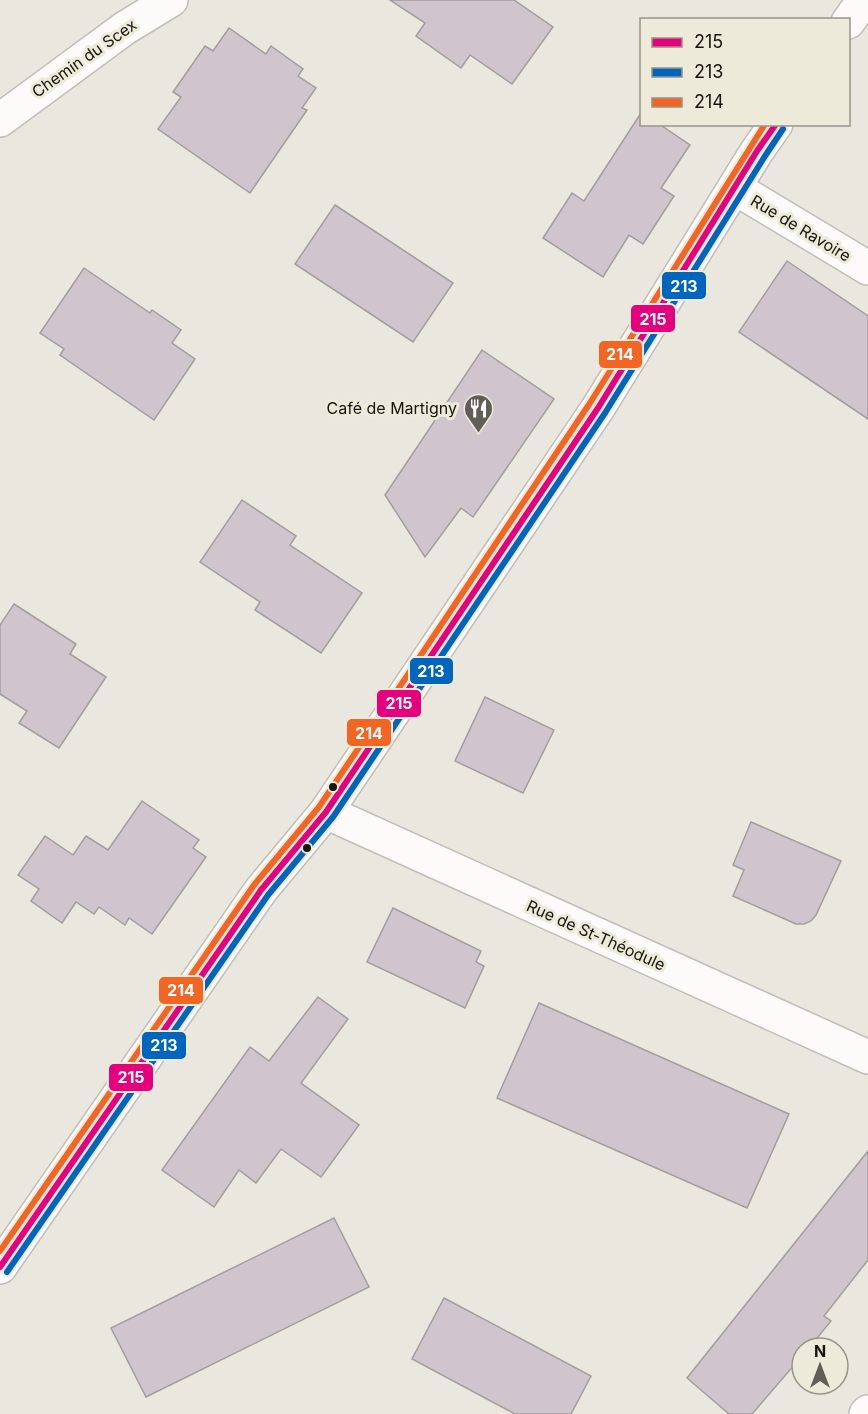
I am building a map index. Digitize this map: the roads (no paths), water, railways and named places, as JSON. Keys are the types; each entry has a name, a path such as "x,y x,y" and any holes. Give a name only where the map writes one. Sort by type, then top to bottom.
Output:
{"street":[{"name":"Chemin du Scex","path":"0,120 124,28 171,0"},
{"path":"850,21 864,0"},
{"path":"0,1267 261,890 326,812 598,408 775,126"},
{"name":"Rue de Ravoire","path":"735,188 868,268"},
{"name":"Rue de St-Théodule","path":"326,812 868,1058"}],"place":[{"name":"Café de Martigny","path":"478,434"}]}
